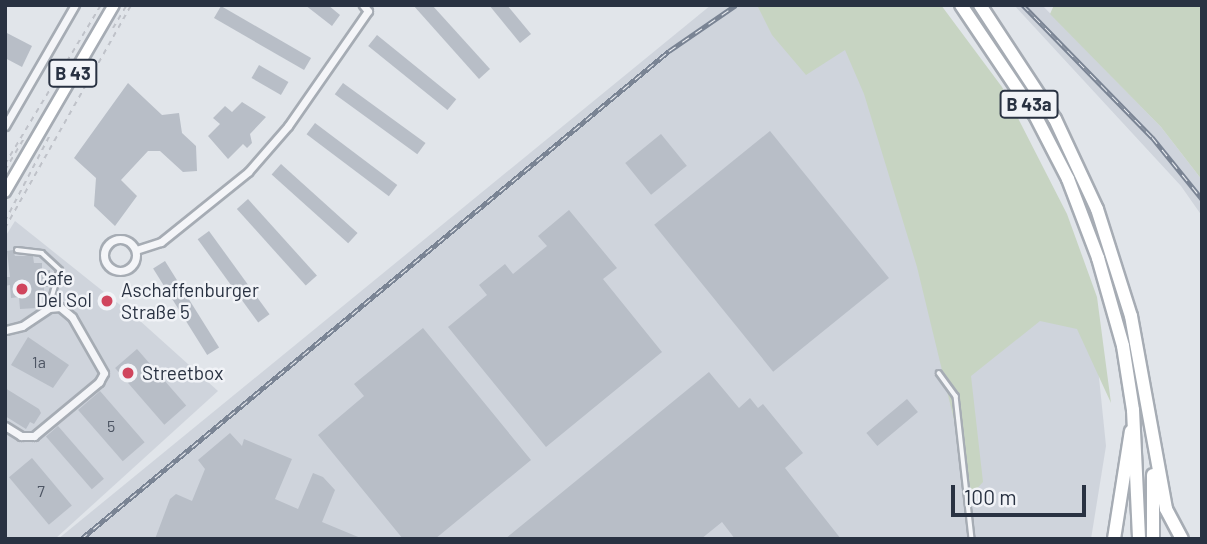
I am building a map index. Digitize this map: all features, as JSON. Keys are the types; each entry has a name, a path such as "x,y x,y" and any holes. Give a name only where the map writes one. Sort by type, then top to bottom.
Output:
{"highway":[{"name":"B 43a","path":"961,5 1019,88 1068,179 1113,306 1133,410 1139,539"},
{"name":"B 43a","path":"980,5 1055,119 1097,209 1131,316 1151,430 1153,539"},
{"path":"1114,539 1133,410"},
{"path":"1151,430 1166,509 1182,539"}],"main road":[{"name":"B 43","path":"5,192 114,5"}],"street":[{"path":"5,126 75,5"},
{"path":"136,250 161,242 248,172 288,126 369,7"},
{"path":"115,239 128,240 136,250 135,264 123,272 112,270 105,261 105,248 115,239"},
{"path":"5,426 21,436 34,436 102,380 101,365 72,317 60,307 49,308 22,326 6,330"}],"lane":[{"path":"17,250 42,253 60,270 60,282 49,308"},
{"path":"939,373 956,396 972,539"}],"path":[{"path":"5,164 101,5"},
{"path":"5,221 127,5"},
{"path":"5,228 131,5"}],"shaded area":[{"path":"711,5 924,5 1091,299 1106,446 1091,539 58,539"},
{"path":"1014,5 1042,5 1161,127 1202,180 1202,216 1181,186"},
{"path":"15,221 139,320 218,391 55,539 5,539 5,237"}],"green space":[{"path":"757,5 941,5 1002,87 1067,214 1097,297 1111,403 1077,329 1040,321 971,376 983,482 972,494 917,267 864,94 845,50 806,75 772,35"},
{"path":"1054,5 1202,5 1202,180 1161,127 1050,14"}],"building":[{"path":"305,5 328,5 340,15 332,26"},
{"path":"413,5 432,5 490,69 479,79"},
{"path":"489,5 507,5 531,34 520,43"},
{"path":"221,6 311,58 304,70 214,18"},
{"path":"5,32 32,46 22,67 5,58"},
{"path":"377,35 456,99 447,110 368,46"},
{"path":"259,65 288,82 281,95 252,78"},
{"path":"128,83 162,115 179,113 182,133 196,146 197,171 183,172 160,151 148,151 121,180 137,196 115,226 94,206 96,178 74,158"},
{"path":"343,83 426,143 417,154 335,94"},
{"path":"242,102 266,117 250,134 252,143 247,148 243,144 228,159 208,136 220,124 213,118 225,106 232,112"},
{"path":"315,123 397,185 389,196 307,134"},
{"path":"770,131 889,278 773,372 654,225"},
{"path":"661,134 687,166 651,195 625,163"},
{"path":"281,164 358,233 348,243 272,174"},
{"path":"248,199 317,276 306,286 237,209"},
{"path":"569,210 617,268 603,279 662,352 546,447 448,327 487,295 479,285 505,264 513,274 547,246 538,236"},
{"path":"209,231 270,314 258,323 198,239"},
{"path":"13,250 15,256 33,256 34,263 42,263 42,271 50,270 51,287 44,287 44,296 36,296 37,308 20,309 19,297 11,298 10,285 5,286 5,277 10,277 7,251"},
{"path":"165,261 219,348 207,355 153,268"},
{"path":"423,328 531,460 435,539 403,539 318,435 364,396 354,384"},
{"path":"28,337 69,365 53,388 11,365"},
{"path":"137,349 186,406 164,425 115,368"},
{"path":"709,372 739,408 750,398 758,408 763,404 803,453 785,468 841,539 735,539 722,522 701,539 505,539"},
{"path":"5,388 39,409 41,413 34,424 30,422 26,429 5,416"},
{"path":"100,391 145,442 123,461 78,410"},
{"path":"907,399 918,412 877,446 866,433"},
{"path":"58,426 104,479 92,489 46,436"},
{"path":"230,433 242,446 244,439 292,459 275,499 298,509 313,473 323,477 335,490 322,522 363,539 155,539 170,499 176,494 192,501 205,469 198,460"},
{"path":"32,458 72,505 49,525 9,477"}],"railway":[{"path":"81,539 669,51 736,5"},
{"path":"1023,5 1152,137 1202,199"}],"place":[{"name":"Cafe Del Sol","path":"22,289"},
{"name":"Aschaffenburger Straße 5","path":"107,301"},
{"name":"Streetbox","path":"128,373"}]}
